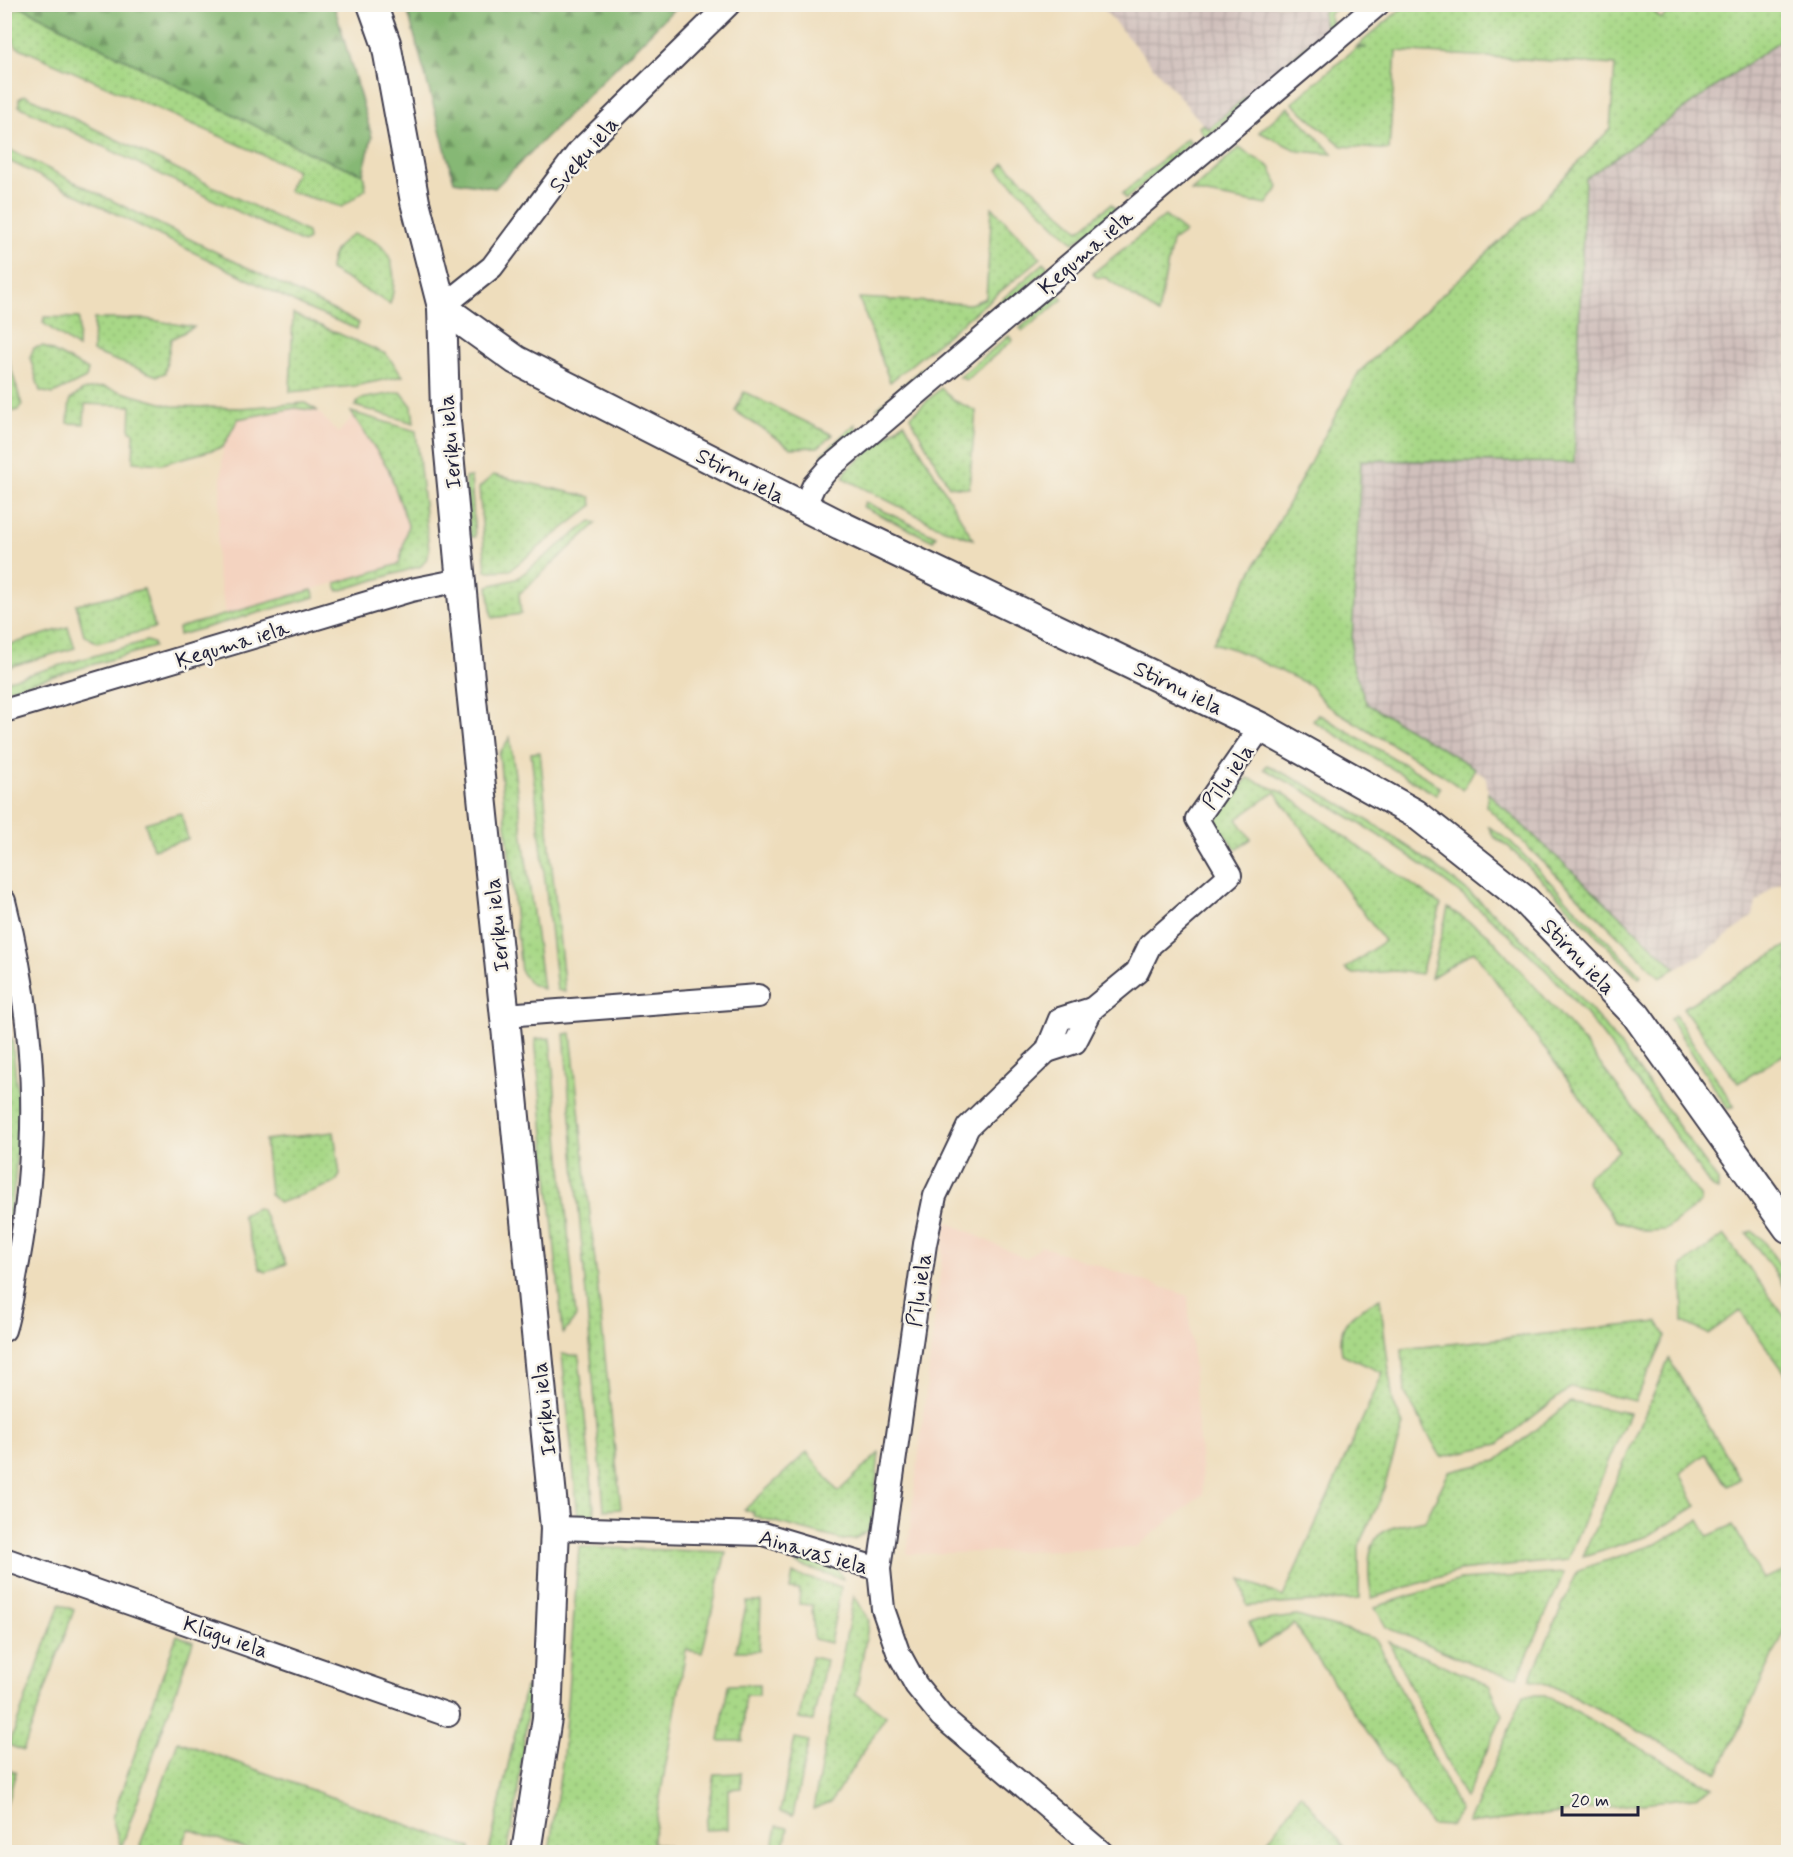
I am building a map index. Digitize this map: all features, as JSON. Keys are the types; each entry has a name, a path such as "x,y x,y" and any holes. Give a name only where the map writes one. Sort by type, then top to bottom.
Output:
{"street":[{"name":"Ieriķu iela","path":"372,4 386,43 415,202 442,307 445,410 555,1528 547,1718 526,1852"},
{"name":"Sveķu iela","path":"442,307 492,267 579,152 729,4"},
{"name":"Ķeguma iela","path":"804,507 813,485 829,468 1378,4"},
{"name":"Stirnu iela","path":"442,307 516,360 804,507 1261,727 1416,813 1526,901 1636,1015 1788,1228"},
{"name":"Ķeguma iela","path":"4,711 411,590 461,580"},
{"name":"Pīļu iela","path":"879,1569 925,1244 935,1196 968,1127 1047,1051 1075,1042 1092,1009 1137,972 1150,945 1230,875 1197,819 1261,727"},
{"path":"4,901 18,955 30,1028 33,1095 28,1197 4,1330"},
{"path":"505,1016 758,996"},
{"name":"Ainavas iela","path":"555,1528 763,1534 879,1569 883,1609 898,1652 916,1685 941,1716 1101,1852"},
{"name":"Klūgu iela","path":"4,1558 448,1715"}],"shaded area":[{"path":"1100,5 1331,5 1322,13 1326,29 1207,129"},
{"path":"1788,35 1788,879 1772,887 1756,903 1753,916 1706,952 1676,968 1488,793 1486,777 1367,704 1351,662 1361,460 1574,463 1585,179"},
{"path":"295,408 318,411 338,433 354,415 388,468 408,525 399,564 226,615 216,566 223,447 238,419"},
{"path":"946,1221 1026,1259 1041,1246 1188,1296 1203,1494 1135,1548 907,1554"}],"green space":[{"path":"406,4 678,5 495,188 454,181"},
{"path":"1407,4 1647,5 1661,19 1677,5 1788,5 1788,35 1585,179 1574,463 1361,460 1351,662 1367,704 1475,768 1463,790 1441,774 1326,705 1310,685 1236,650 1213,643 1359,372 1527,216 1610,129 1615,65 1396,51 1389,150 1342,146 1292,103 1356,48 1367,48 1357,46"},
{"path":"26,5 334,5 372,137 363,174 309,153 22,7"},
{"path":"1331,5 1341,5 1329,14 1333,27 1205,138 1199,127 1203,124 1208,129 1326,29 1322,13"},
{"path":"22,7 309,153 363,174 366,189 342,207 288,191 297,170 17,47 11,34 10,17 11,12"},
{"path":"25,95 307,232 308,240 303,243 19,106 19,99"},
{"path":"1288,107 1333,154 1298,151 1259,132"},
{"path":"1187,138 1191,142 1126,199 1122,194"},
{"path":"4,147 359,323 357,329 310,310 5,159"},
{"path":"1239,148 1270,167 1279,187 1266,205 1191,191"},
{"path":"1004,163 1079,230 1111,204 1116,209 1074,243 998,170"},
{"path":"992,207 1041,258 890,382 859,298 970,304 986,298"},
{"path":"1165,216 1185,232 1172,241 1158,314 1106,278 1096,277 1093,273"},
{"path":"353,234 377,243 389,257 394,281 390,304 330,270 336,249"},
{"path":"1044,263 1048,268 885,408 877,408"},
{"path":"1059,295 1063,299 1023,331 1020,328"},
{"path":"293,314 386,354 403,376 354,386 290,392"},
{"path":"44,317 79,318 78,348 43,323"},
{"path":"94,319 146,319 194,327 171,339 165,373 157,376 93,352"},
{"path":"1009,336 1013,340 966,380 959,377"},
{"path":"43,346 88,370 86,378 53,394 40,391 30,357 34,348"},
{"path":"5,348 22,405 18,410 7,413 4,405"},
{"path":"104,387 172,406 240,408 305,403 318,411 295,408 238,419 223,447 162,464 133,462 134,432 130,431 131,406 85,404 84,424 68,423 70,400 83,390"},
{"path":"941,388 953,400 976,411 969,488 949,486 910,417"},
{"path":"401,392 412,406 414,423 355,406 360,399"},
{"path":"744,392 833,435 818,447 791,448 735,411"},
{"path":"351,412 416,431 429,550 421,566 338,591 336,583 399,564 408,525 388,468"},
{"path":"904,422 973,539 942,528 843,478 847,470"},
{"path":"855,424 857,431 826,457 822,454"},
{"path":"493,475 591,497 592,506 510,570 486,571 479,488"},
{"path":"471,477 475,537 470,537 465,478"},
{"path":"865,502 936,536 933,541 863,507"},
{"path":"591,521 597,523 519,594 521,614 492,618 488,586 516,579"},
{"path":"144,589 155,628 97,643 84,635 76,604"},
{"path":"312,590 315,597 179,635 178,628"},
{"path":"68,627 75,648 5,668 5,646"},
{"path":"146,641 153,643 154,647 5,690 5,681"},
{"path":"1318,714 1433,781 1440,788 1436,795 1313,721"},
{"path":"510,737 543,989 531,984 521,972 499,754"},
{"path":"540,752 565,992 557,990 531,753"},
{"path":"1267,765 1313,788 1400,841 1442,871 1520,936 1591,1010 1624,1051 1718,1181 1718,1190 1711,1187 1636,1079 1588,1017 1554,978 1517,942 1479,908 1397,847 1264,769"},
{"path":"1248,778 1282,792 1441,905 1421,974 1395,971 1353,974 1345,969 1384,941 1275,792 1237,819 1251,839 1236,849 1212,819"},
{"path":"1488,793 1676,968 1660,977 1486,806"},
{"path":"181,813 188,839 153,849 145,823"},
{"path":"1488,826 1511,842 1641,975 1639,978 1508,846 1494,837"},
{"path":"1448,908 1488,934 1578,1035 1700,1196 1701,1203 1665,1230 1646,1231 1616,1221 1586,1181 1588,1175 1619,1151 1474,951 1431,978"},
{"path":"1788,945 1788,1052 1738,1083 1683,1008"},
{"path":"4,971 13,1017 5,1019 4,1019"},
{"path":"1675,1015 1734,1106 1728,1109 1670,1019"},
{"path":"571,1033 621,1509 604,1510 564,1034"},
{"path":"5,1038 12,1038 19,1110 15,1181 5,1246 4,1137 7,1101"},
{"path":"550,1038 576,1317 563,1334 535,1039"},
{"path":"334,1132 340,1175 335,1183 279,1203 270,1194 265,1140"},
{"path":"257,1208 262,1210 286,1264 266,1272 260,1269 242,1215"},
{"path":"1752,1231 1761,1238 1788,1276 1788,1292 1747,1233"},
{"path":"1724,1235 1788,1321 1788,1377 1740,1311 1708,1334 1683,1322 1682,1266"},
{"path":"1380,1298 1393,1402 1403,1425 1381,1498 1359,1544 1359,1599 1247,1606 1241,1579 1283,1597 1383,1373 1342,1354 1341,1342 1342,1333 1349,1319 1362,1308"},
{"path":"1658,1322 1666,1336 1635,1401 1571,1387 1498,1444 1441,1457 1405,1393 1402,1349"},
{"path":"562,1354 579,1356 595,1519 578,1517"},
{"path":"1669,1359 1740,1479 1728,1486 1705,1454 1680,1473 1696,1506 1648,1536 1583,1556"},
{"path":"1570,1402 1629,1413 1567,1560 1459,1571 1372,1598 1369,1581 1370,1552 1373,1544 1384,1531 1425,1520 1449,1472 1496,1461"},
{"path":"807,1452 838,1492 879,1453 871,1530 854,1539 842,1540 753,1516 754,1512 744,1510"},
{"path":"1699,1520 1708,1536 1733,1525 1763,1579 1788,1569 1788,1624 1718,1773 1553,1686 1530,1679 1578,1570 1656,1544"},
{"path":"579,1547 726,1552 702,1653 686,1650 652,1843 668,1846 667,1852 549,1852 563,1756"},
{"path":"800,1550 831,1563 843,1579 796,1564"},
{"path":"1564,1573 1518,1677 1492,1672 1386,1627 1375,1607 1460,1580"},
{"path":"793,1574 841,1587 830,1643 814,1639 812,1605 799,1604 800,1590 790,1589"},
{"path":"854,1595 869,1621 856,1694 886,1716 831,1802 813,1809"},
{"path":"747,1602 761,1602 759,1651 736,1651"},
{"path":"60,1604 74,1610 23,1751 9,1745"},
{"path":"1297,1616 1376,1639 1460,1811 1450,1826 1431,1825 1294,1624 1259,1647 1249,1622"},
{"path":"177,1635 193,1642 121,1848 112,1818"},
{"path":"1389,1642 1489,1685 1503,1715 1465,1799"},
{"path":"811,1657 826,1660 813,1721 799,1719"},
{"path":"759,1684 759,1695 745,1695 743,1741 719,1741 728,1685"},
{"path":"525,1688 530,1689 516,1807 507,1852 489,1852"},
{"path":"1524,1695 1545,1695 1713,1788 1693,1797 1468,1824"},
{"path":"795,1738 809,1741 793,1815 780,1812"},
{"path":"178,1741 471,1848 470,1852 255,1852 189,1829 180,1852 142,1852 140,1845"},
{"path":"4,1769 16,1772 5,1809"},
{"path":"741,1773 741,1788 728,1789 728,1829 705,1830 715,1774"},
{"path":"1301,1794 1345,1847 1338,1852 1260,1852"},
{"path":"777,1826 788,1828 783,1852 772,1852"}]}
